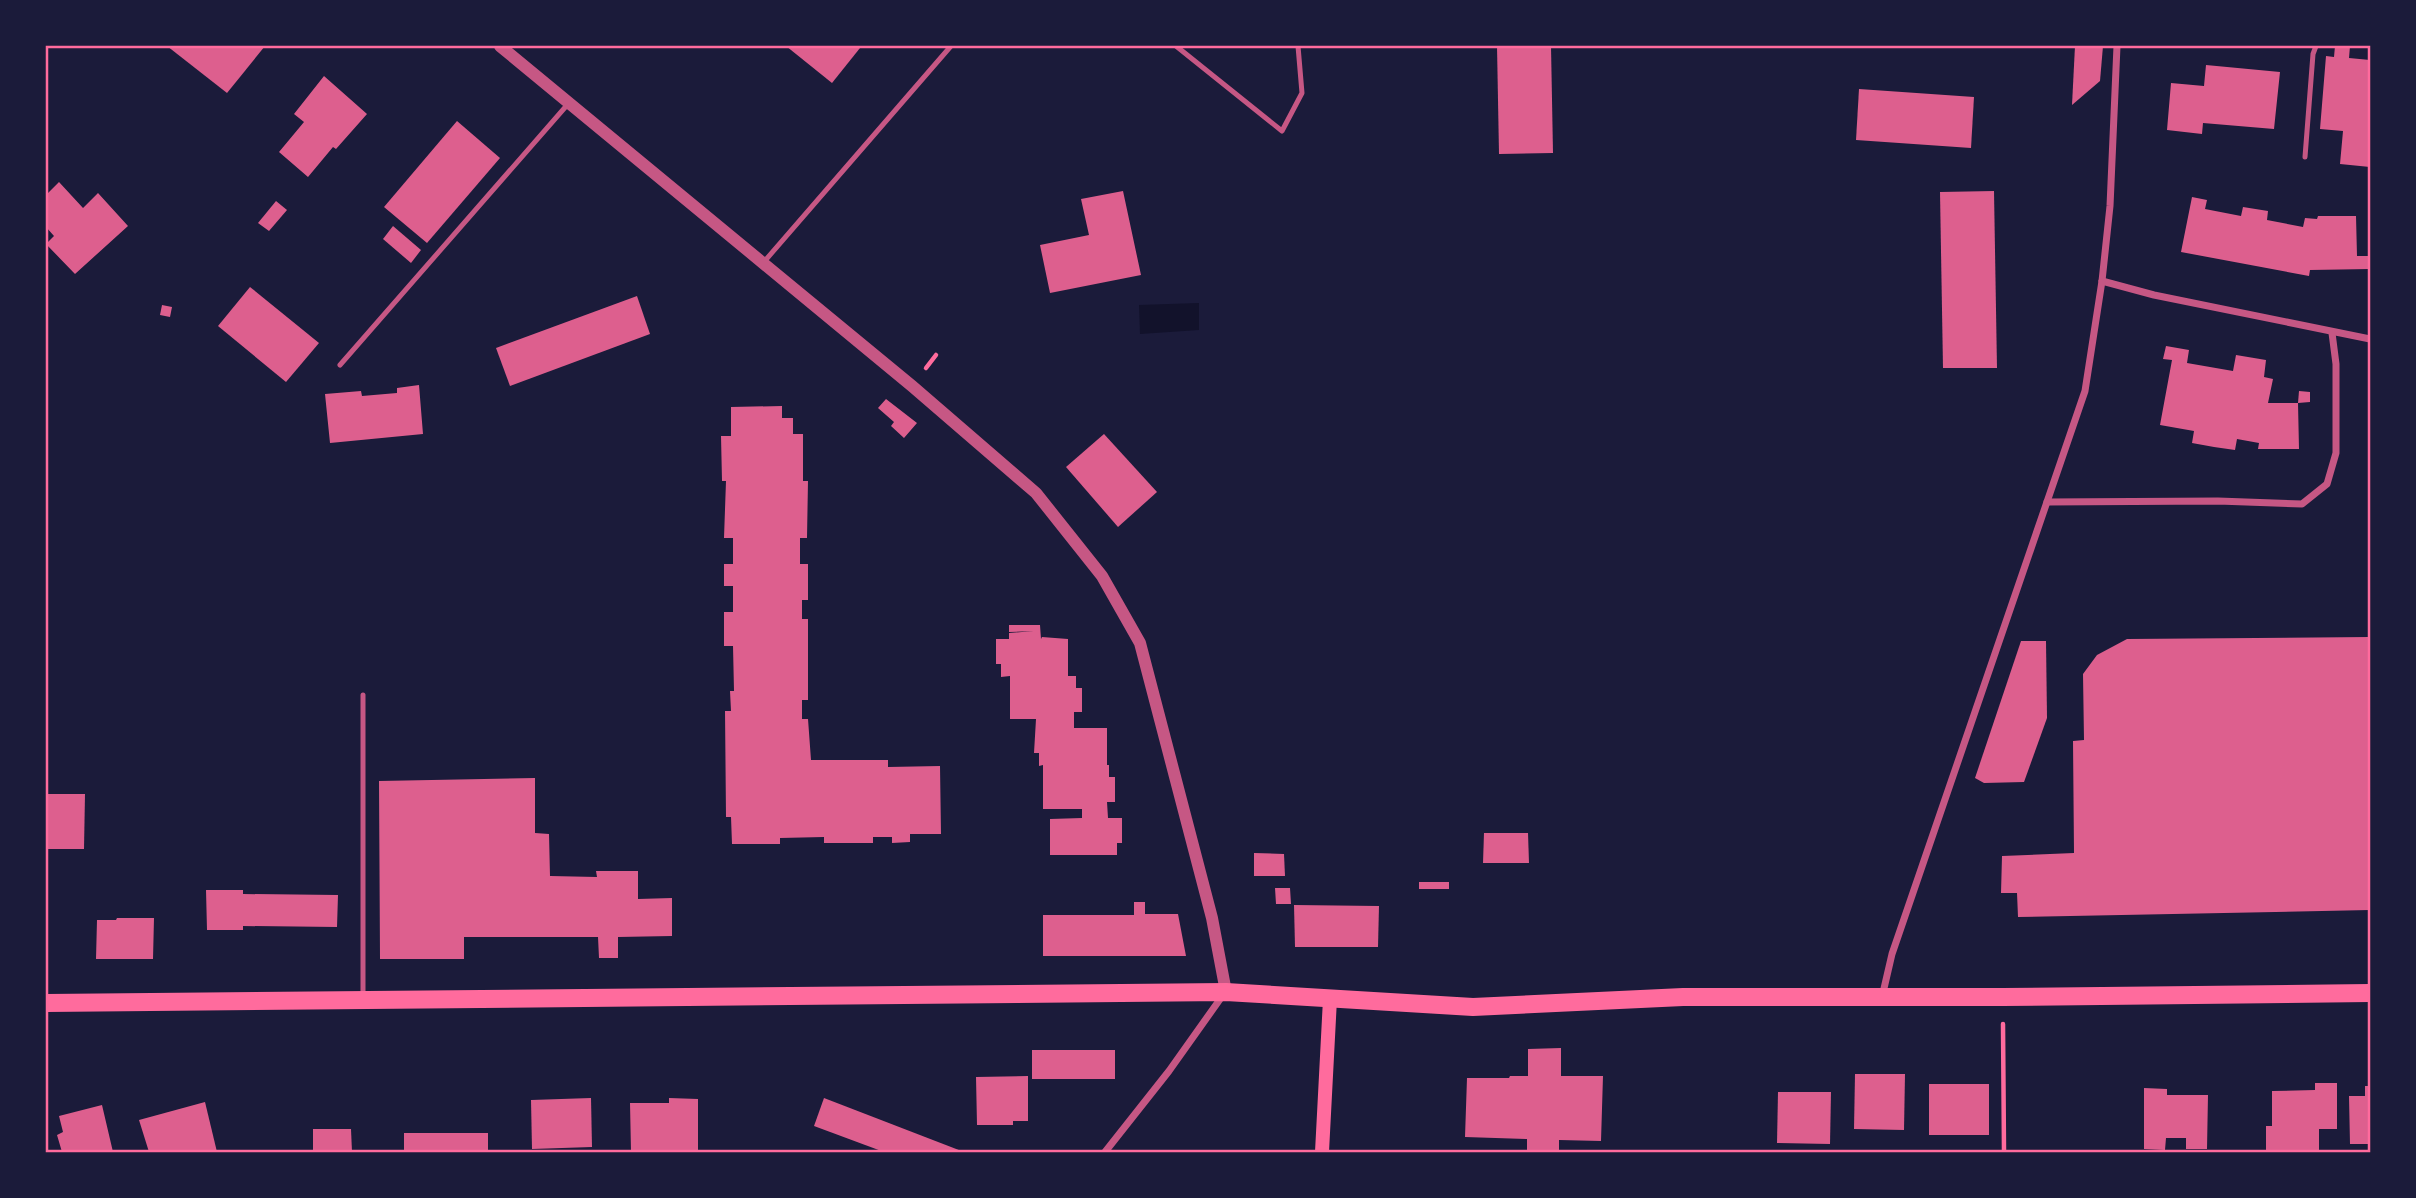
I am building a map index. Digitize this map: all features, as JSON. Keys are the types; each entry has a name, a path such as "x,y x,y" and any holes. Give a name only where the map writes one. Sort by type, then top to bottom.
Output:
{"main road":[{"path":"46,1003 1226,992 1473,1007 1684,997 2003,998 2371,993"},
{"path":"1322,1153 1329,999"}],"street":[{"path":"500,46 912,386 1036,493 1102,576 1140,643 1212,918 1226,992 1105,1153"},
{"path":"1882,998 1892,954 2085,391 2102,281 2110,206 2117,46"},
{"path":"2102,281 2154,295 2371,339"},
{"path":"2047,502 2218,501 2302,504 2328,484 2336,453 2336,365 2332,333"}],"lane":[{"path":"763,263 951,46"},
{"path":"1176,46 1282,131 1302,93 1298,46"},
{"path":"2305,157 2312,54 2316,46"},
{"path":"340,365 569,102"},
{"path":"363,695 363,1001"}],"path":[{"path":"2003,998 2004,1153"}],"shaded area":[{"path":"1199,303 1199,330 1140,334 1139,305"}],"building":[{"path":"167,46 265,46 227,93"},
{"path":"786,46 857,46 860,48 832,83"},
{"path":"1497,46 1551,46 1553,153 1499,154"},
{"path":"2075,46 2103,46 2100,81 2072,105"},
{"path":"2335,46 2350,46 2349,58 2370,60 2370,167 2340,164 2343,131 2320,129 2326,56 2334,57"},
{"path":"2206,65 2280,72 2274,129 2203,123 2202,134 2167,130 2171,83 2204,86"},
{"path":"324,76 367,114 336,149 333,147 308,177 279,152 304,122 294,114"},
{"path":"1859,89 1974,97 1971,148 1856,140"},
{"path":"457,121 500,158 427,243 384,207"},
{"path":"59,182 83,208 98,193 128,226 75,274 46,244 54,236 46,227 46,195"},
{"path":"1123,191 1141,275 1050,293 1040,245 1089,235 1081,199"},
{"path":"1994,191 1997,368 1943,368 1940,192"},
{"path":"2192,197 2207,200 2205,209 2241,216 2243,207 2268,211 2267,220 2303,227 2305,218 2356,216 2357,256 2370,256 2370,269 2310,270 2309,276 2181,252"},
{"path":"276,201 287,210 269,231 258,223"},
{"path":"393,226 421,250 411,263 383,239"},
{"path":"250,287 319,343 286,382 218,326"},
{"path":"637,296 650,334 510,386 496,348"},
{"path":"162,305 172,307 170,317 160,315"},
{"path":"2166,346 2189,350 2187,363 2233,371 2236,355 2266,360 2264,377 2273,379 2268,403 2298,403 2299,449 2258,449 2259,443 2237,439 2235,450 2214,447 2192,443 2194,431 2160,425 2172,360 2163,359"},
{"path":"419,385 423,434 330,443 325,394 361,391 362,396 397,393 397,388"},
{"path":"2299,391 2310,392 2310,402 2298,403"},
{"path":"886,399 917,423 904,438 891,426 894,422 878,408"},
{"path":"782,406 782,418 793,418 793,434 803,434 803,481 808,481 807,538 800,538 800,564 808,564 808,600 802,600 802,619 808,619 808,700 802,700 802,719 808,719 811,760 888,760 888,767 940,766 941,834 910,834 910,842 892,843 892,837 873,837 873,843 824,843 824,837 780,838 780,844 732,844 731,817 726,817 725,711 731,711 730,691 734,691 733,646 724,646 724,612 733,612 733,586 724,586 724,564 733,564 733,538 724,538 726,481 722,481 721,436 731,436 731,407"},
{"path":"1104,434 1157,492 1118,527 1066,467"},
{"path":"1009,625 1040,625 1041,639 1068,639 1068,676 1076,676 1076,688 1082,688 1082,712 1074,712 1074,728 1107,728 1107,765 1109,777 1115,777 1115,802 1107,802 1108,818 1122,818 1122,843 1117,843 1117,855 1050,855 1050,819 1082,818 1082,809 1043,809 1043,765 1039,766 1039,753 1034,753 1036,719 1010,719 1010,676 1001,677 1001,664 996,664 996,639 1009,639 1009,633 1034,631 1009,632"},
{"path":"2370,637 2370,910 2018,917 2017,893 2001,893 2002,856 2074,853 2073,741 2084,740 2083,674 2097,655 2127,639"},
{"path":"2021,641 2046,641 2047,718 2024,782 1984,783 1975,778"},
{"path":"535,778 535,833 549,834 550,876 597,877 596,871 638,871 638,899 672,898 672,936 618,937 618,958 599,958 598,937 464,937 464,959 380,959 379,781"},
{"path":"46,794 85,794 84,849 46,849"},
{"path":"1484,833 1528,833 1529,863 1483,863"},
{"path":"1254,853 1284,854 1285,876 1254,876"},
{"path":"1419,882 1449,882 1449,889 1419,889"},
{"path":"1275,888 1290,888 1291,904 1276,904"},
{"path":"206,890 243,890 243,894 338,895 337,927 243,926 243,930 207,930"},
{"path":"1134,902 1145,902 1145,914 1178,914 1186,956 1043,956 1043,915 1134,915"},
{"path":"1294,905 1379,906 1378,947 1295,947"},
{"path":"154,918 153,959 96,959 97,920"},
{"path":"1561,1048 1561,1076 1603,1076 1601,1141 1559,1140 1559,1152 1527,1152 1527,1139 1465,1137 1467,1078 1528,1076 1528,1049"},
{"path":"1032,1050 1115,1050 1115,1079 1032,1079"},
{"path":"1855,1074 1905,1074 1904,1130 1854,1129"},
{"path":"1028,1076 1028,1121 1013,1121 1013,1125 977,1125 976,1077"},
{"path":"2315,1083 2337,1083 2337,1129 2319,1129 2319,1152 2266,1152 2266,1126 2272,1126 2272,1091 2315,1090"},
{"path":"1929,1084 1989,1084 1989,1135 1929,1135"},
{"path":"2365,1086 2370,1086 2370,1144 2350,1144 2349,1096 2365,1096"},
{"path":"2144,1088 2167,1089 2167,1095 2208,1095 2207,1149 2186,1149 2186,1138 2166,1138 2165,1150 2144,1149"},
{"path":"1778,1092 1831,1092 1830,1144 1777,1143"},
{"path":"591,1098 592,1147 532,1149 531,1100"},
{"path":"669,1098 698,1099 698,1152 631,1152 630,1103 669,1103"},
{"path":"824,1098 964,1152 884,1152 814,1126"},
{"path":"205,1102 217,1152 149,1152 139,1120"},
{"path":"102,1105 113,1152 62,1152 57,1135 63,1132 59,1116"},
{"path":"313,1129 351,1129 352,1152 313,1152"},
{"path":"404,1133 488,1133 488,1152 404,1152"}]}
